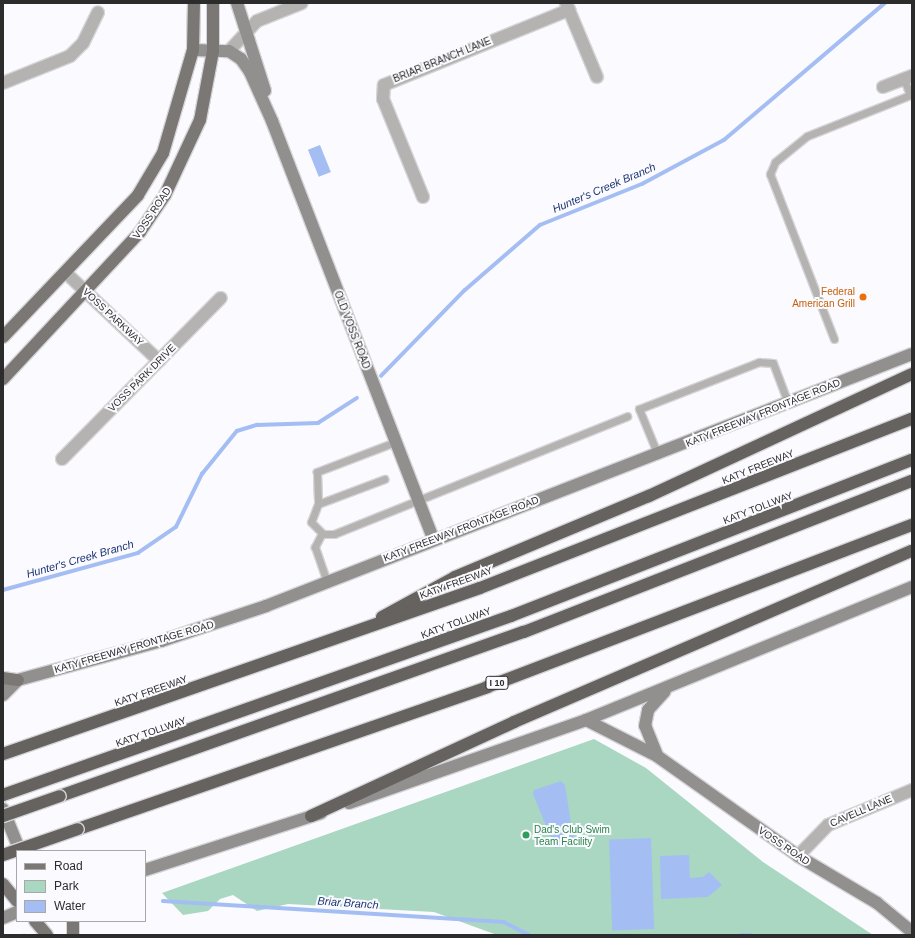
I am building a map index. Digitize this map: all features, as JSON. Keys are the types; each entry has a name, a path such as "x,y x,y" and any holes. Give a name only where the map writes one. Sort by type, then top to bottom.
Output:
{"highway":[{"path":"350,634 455,577 649,496 912,374"},
{"name":"KATY FREEWAY","path":"3,754 350,634 576,552 912,420"},
{"name":"KATY TOLLWAY","path":"3,795 511,616 912,460"},
{"path":"3,816 466,654 912,481"},
{"name":"I 10","path":"18,850 480,690 912,526"},
{"path":"311,816 526,716 912,551"},
{"name":"I 10","path":"3,855 16,851"}],"main road":[{"path":"3,337 66,273 138,195 162,152 182,97 193,50 194,3"},
{"name":"VOSS ROAD","path":"3,379 87,292 140,232 185,157 200,120 213,50 213,3"},
{"name":"OLD VOSS ROAD","path":"237,3 247,30 272,121"},
{"path":"193,50 229,51"},
{"name":"OLD VOSS ROAD","path":"229,51 241,59 250,72 272,121 433,539"},
{"name":"KATY FREEWAY FRONTAGE ROAD","path":"3,684 161,641 326,582 433,539 658,455 912,354"},
{"path":"146,870 311,816 586,720 668,688 912,587"},
{"path":"3,678 18,680"},
{"path":"3,695 18,680"},
{"path":"657,756 645,726 648,710 668,688"},
{"name":"VOSS ROAD","path":"586,720 657,756 798,856 877,903 912,932"},
{"path":"3,809 20,850"},
{"path":"3,884 16,900"},
{"path":"3,918 16,912"},
{"path":"36,922 47,935"},
{"path":"73,922 73,935"}],"street":[{"path":"229,51 257,21 302,3"},
{"path":"568,7 597,77"},
{"name":"BRIAR BRANCH LANE","path":"423,197 383,99 384,85 568,7"},
{"path":"3,83 70,56 83,43 98,12"},
{"path":"883,87 908,78"},
{"name":"VOSS PARKWAY","path":"66,273 159,361"},
{"name":"VOSS PARK DRIVE","path":"62,458 221,298"},
{"name":"CAVELL LANE","path":"798,856 828,825 912,790"}],"lane":[{"path":"834,339 770,174 775,162 807,136 910,95 908,78"},
{"path":"658,455 639,409 759,362 773,363 788,403"},
{"path":"395,442 317,472 318,504 311,522 322,533 334,534 627,416"},
{"path":"318,504 384,479"},
{"path":"322,533 315,547 326,582"}],"green space":[{"name":"Dad's Club Swim Team Facility","path":"594,739 646,768 763,862 873,935 497,935 434,912 288,904 257,911 233,895 220,899 208,911 183,915 162,893"}],"water":[{"path":"320,145 331,172 319,177 308,150"},
{"path":"561,781 565,785 574,843 555,848 533,794 534,790"},
{"path":"651,838 654,929 612,930 609,839"},
{"path":"689,855 690,878 703,877 709,872 722,885 708,897 661,899 660,856"}],"waterway":[{"name":"Hunter's Creek Branch","path":"381,376 465,290 540,225 642,184 724,140 885,3"},
{"name":"Hunter's Creek Branch","path":"3,590 138,553 176,527 202,474 237,431 257,425 318,423 357,398"},
{"name":"Briar Branch","path":"163,901 504,922 529,935"},
{"name":"Briar Branch","path":"741,935 750,935"}],"place":[{"name":"Federal American Grill","path":"863,297"},
{"name":"Dad's Club Swim Team Facility","path":"526,835"}]}
